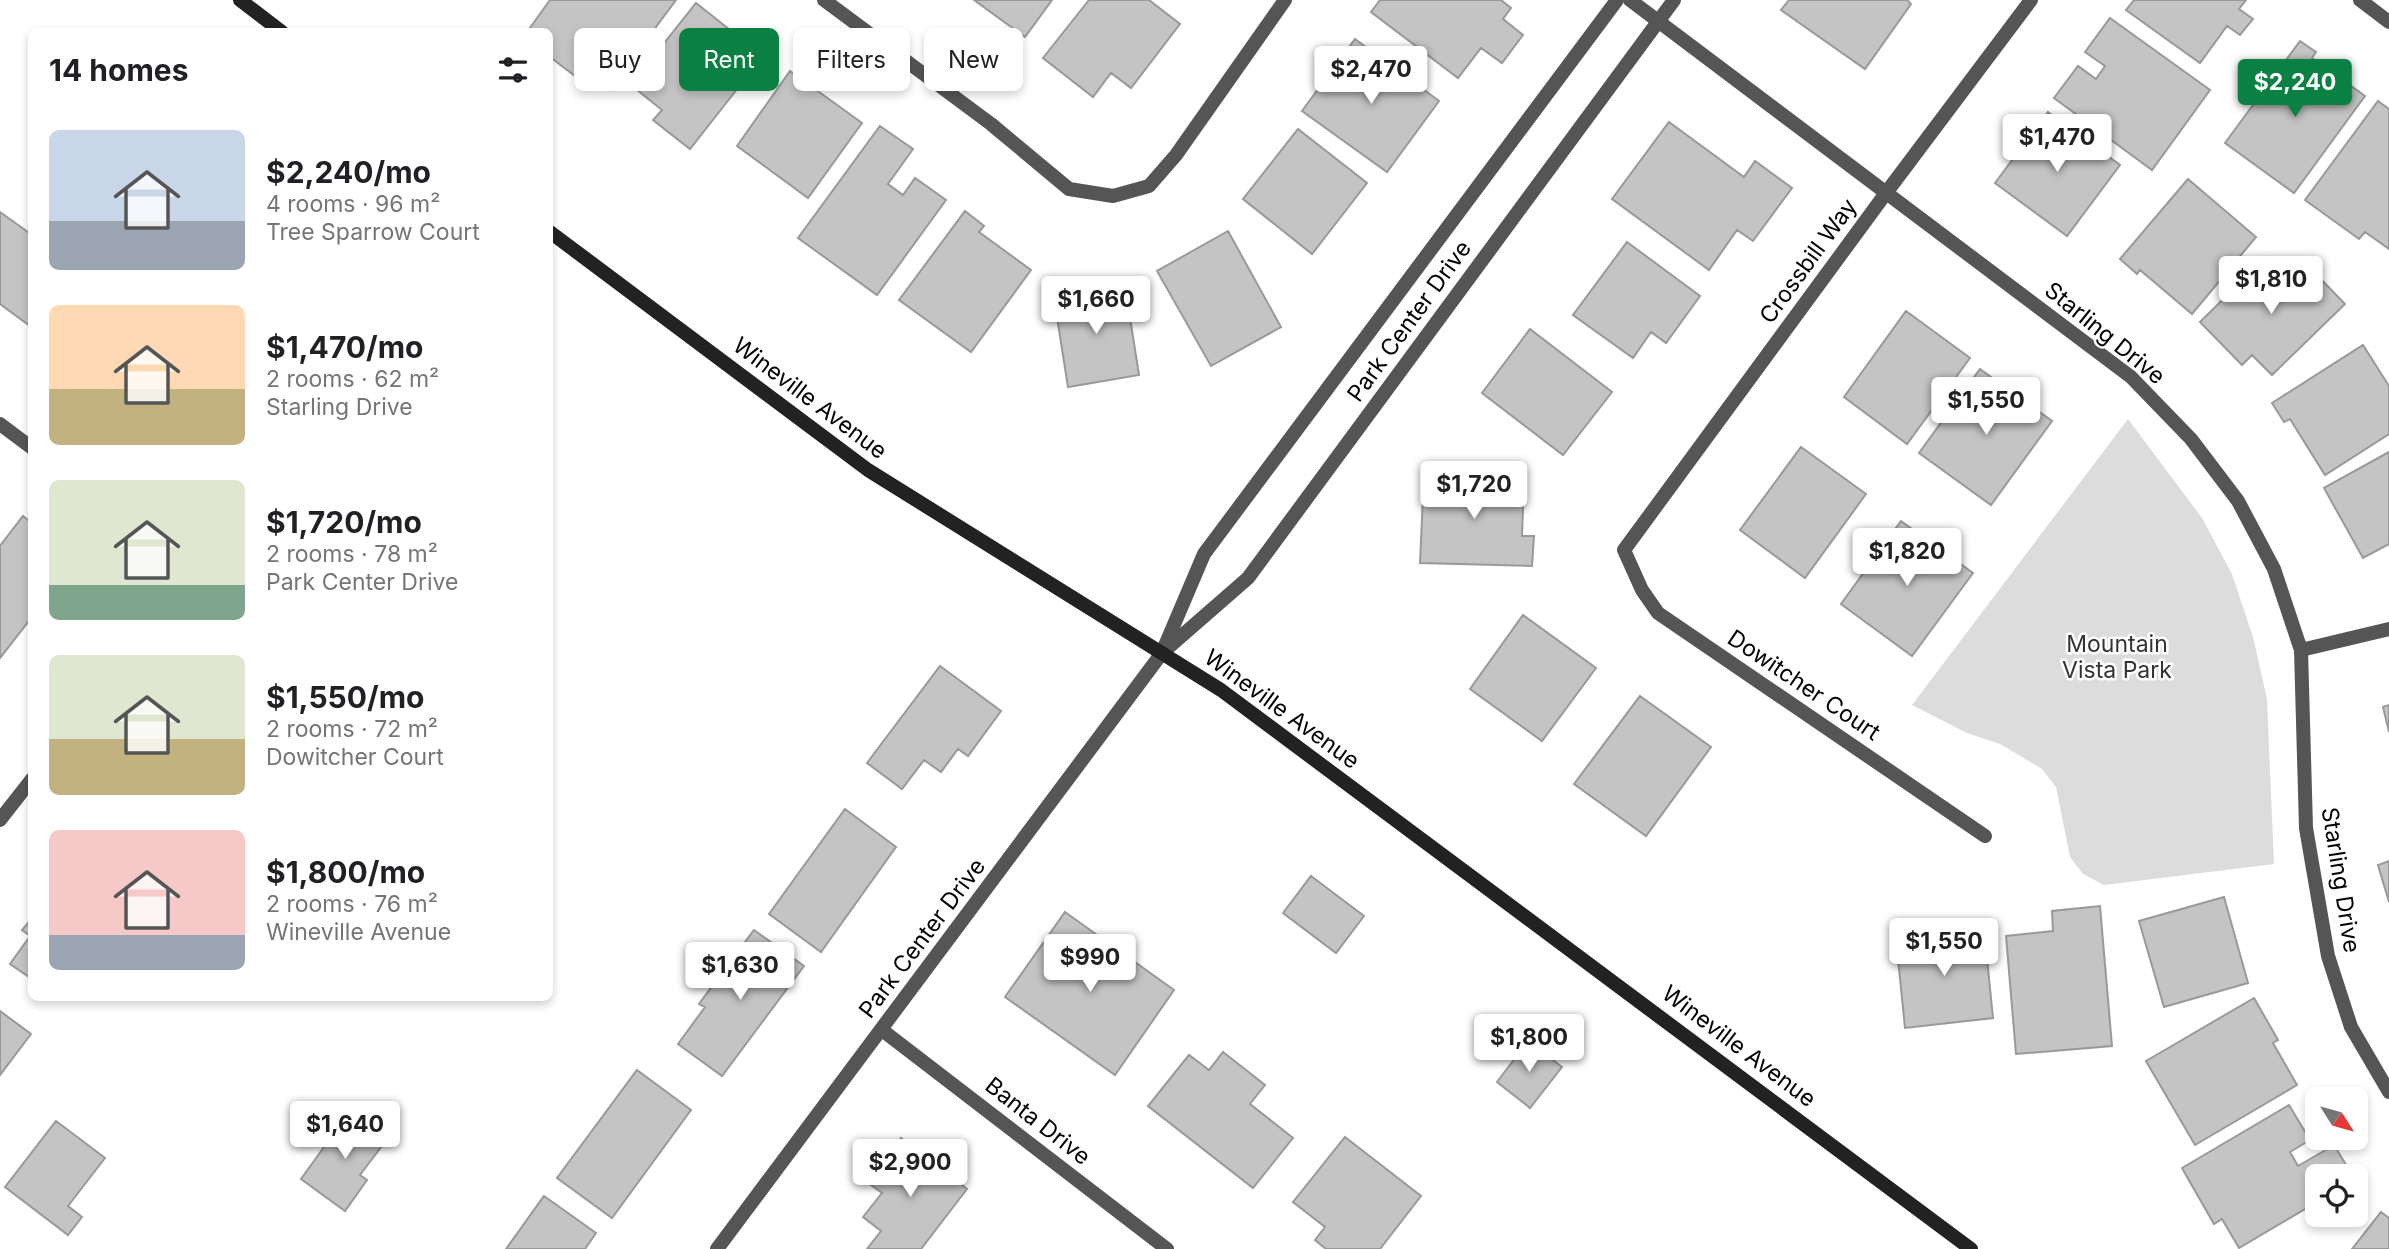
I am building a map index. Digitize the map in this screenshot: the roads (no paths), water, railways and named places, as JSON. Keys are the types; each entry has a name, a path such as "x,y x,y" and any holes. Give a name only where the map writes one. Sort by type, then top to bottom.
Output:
{"main road":[{"path":"240,0 277,28"},
{"name":"Wineville Avenue","path":"553,234 868,470 1221,690 1972,1249"}],"street":[{"path":"824,0 991,124 1069,189 1113,196 1149,186 1176,155 1285,0"},
{"name":"Park Center Drive","path":"1162,653 1204,554 1617,0"},
{"name":"Starling Drive","path":"1630,0 2131,377 2191,439 2238,501 2274,569 2301,650 2306,828 2328,956 2351,1027 2389,1092"},
{"name":"Park Center Drive","path":"717,1249 1162,653 1248,578 1674,0"},
{"name":"Crossbill Way","path":"1624,550 2031,0"},
{"path":"2360,0 2389,22"},
{"path":"0,424 28,445"},
{"name":"Dowitcher Court","path":"1624,550 1642,590 1658,613 1985,836"},
{"path":"2301,650 2389,629"},
{"path":"0,820 28,784"},
{"name":"Banta Drive","path":"882,1030 1167,1249"}],"park label":[{"name":"Mountain Vista Park","path":"2117,657"}]}
